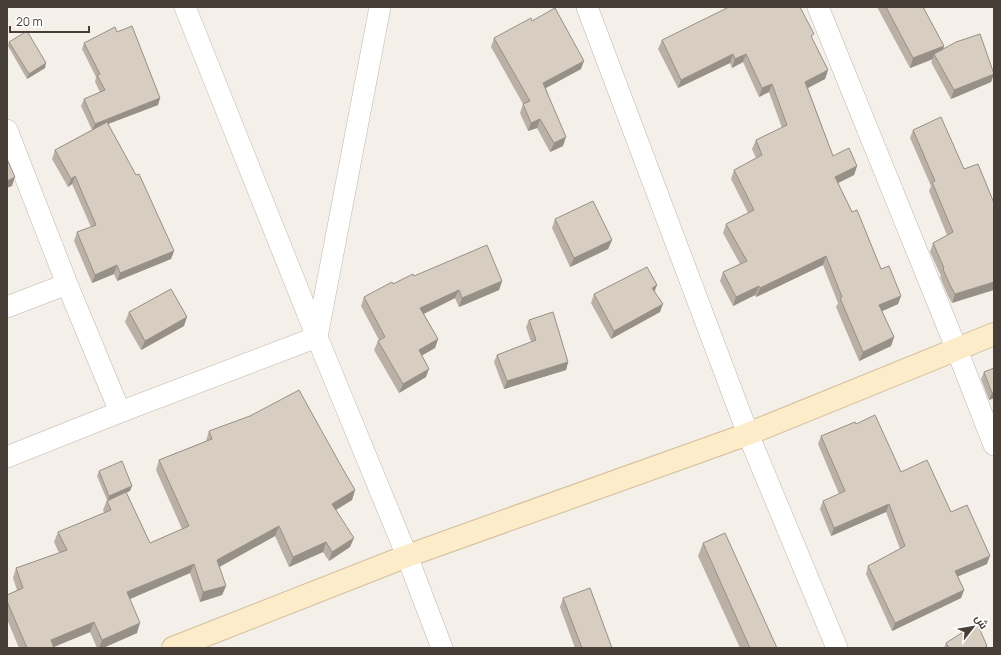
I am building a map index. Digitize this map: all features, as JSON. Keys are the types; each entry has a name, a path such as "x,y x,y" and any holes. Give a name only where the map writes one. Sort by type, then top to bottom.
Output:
{"street":[{"path":"185,7 317,337 407,556 442,648"},
{"path":"317,337 380,7"},
{"path":"587,7 748,434 837,648"},
{"path":"818,7 994,445"},
{"path":"7,130 67,284 120,412"},
{"path":"7,307 67,284"},
{"path":"173,648 407,556 748,434 994,334"},
{"path":"7,457 317,337"}],"building":[{"path":"729,7 800,7 814,34 811,36 828,70 805,82 833,156 849,148 857,166 835,177 852,212 857,210 881,269 889,266 901,296 879,305 894,337 863,352 840,298 842,297 826,256 760,288 759,286 736,297 723,272 747,261 726,224 754,210 734,170 762,155 756,140 787,125 772,84 762,88 746,54 735,59 733,54 681,80 662,40"},
{"path":"886,7 923,7 944,46 913,58"},
{"path":"555,8 584,61 543,83 566,137 554,143 540,119 531,123 523,104 530,101 494,38 531,18 532,21"},
{"path":"132,26 160,98 95,124 84,99 105,90 97,75 100,74 84,43 115,27 117,32"},
{"path":"27,31 46,63 29,74 9,42"},
{"path":"980,34 994,74 954,90 934,54 956,42"},
{"path":"941,117 964,169 978,164 994,203 994,282 955,294 933,243 953,232 932,182 935,181 913,130"},
{"path":"107,122 136,175 139,174 174,251 120,273 117,265 95,275 77,232 96,225 75,176 71,179 55,150"},
{"path":"7,159 15,177 7,181"},
{"path":"593,201 612,240 574,258 555,219"},
{"path":"487,245 502,281 462,298 459,290 420,308 438,339 419,350 429,369 403,384 378,341 385,337 364,297 392,282 393,284 413,274 414,276"},
{"path":"647,267 657,285 652,288 663,304 614,331 594,294"},
{"path":"171,289 187,317 145,341 129,312"},
{"path":"553,312 568,362 507,381 497,355 536,340 529,320"},
{"path":"994,368 994,392 992,393 984,372"},
{"path":"299,390 355,490 332,504 354,538 332,552 326,542 293,557 279,526 217,560 226,586 203,592 194,564 127,592 140,623 102,640 94,622 51,640 54,648 27,648 7,601 7,595 23,588 16,568 67,550 58,532 111,510 107,501 126,492 150,543 189,526 159,460 212,439 209,431 250,416"},
{"path":"875,415 901,472 927,460 951,512 967,505 990,556 955,571 964,590 895,623 868,566 905,546 889,504 834,528 823,501 845,491 821,436 855,422 856,424"},
{"path":"122,461 132,486 109,496 99,471"},
{"path":"725,533 777,648 750,648 703,543"},
{"path":"590,588 612,648 582,648 563,598"},
{"path":"977,623 987,646 984,648 949,648 946,643"}]}
